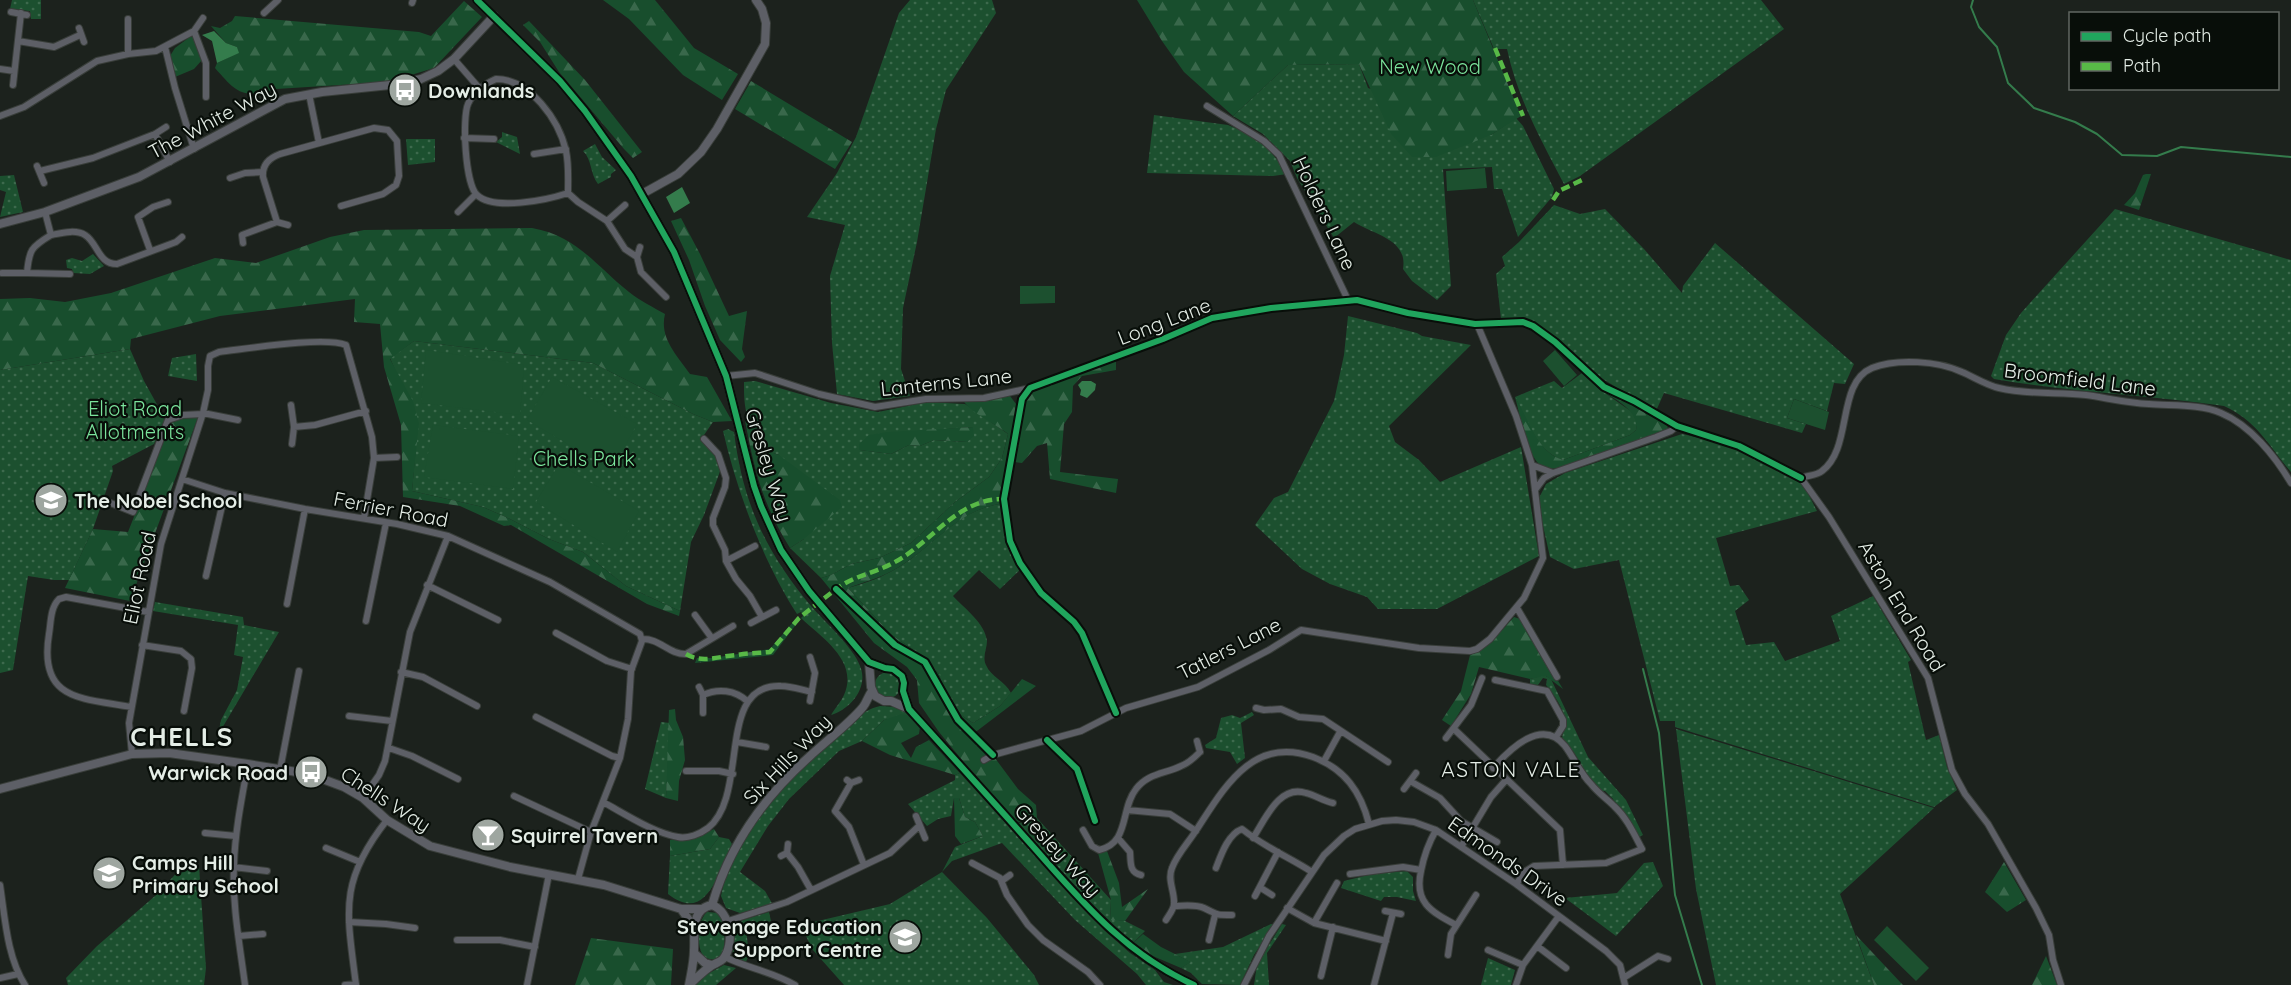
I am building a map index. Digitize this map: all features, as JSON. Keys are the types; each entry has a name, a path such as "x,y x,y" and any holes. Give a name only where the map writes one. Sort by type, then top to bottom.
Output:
{"street":[{"name":"Gresley Way","path":"477,0 560,81 619,156 642,194 674,252 726,376 754,486 774,536 809,591 868,662 872,691"},
{"path":"642,194 678,174 701,152 717,129 765,44 766,23 762,9 756,0"},
{"path":"264,14 273,2"},
{"path":"11,12 24,14 12,85"},
{"name":"The White Way","path":"0,224 45,212 139,177 194,149 275,102 309,94 410,82 431,75 454,59 494,16"},
{"path":"0,116 24,107 97,62 128,54 156,51 165,47 194,31 202,18"},
{"path":"128,19 128,54"},
{"path":"18,41 54,47 79,31 84,42"},
{"path":"194,31 206,63 206,97"},
{"path":"165,47 194,149"},
{"path":"454,59 480,89"},
{"path":"0,69 14,71"},
{"path":"504,79 526,90 534,96 556,126 566,149 568,193 555,198 500,203 484,199 477,194 473,188 464,138 467,106 480,89 489,82 504,79"},
{"path":"309,94 319,143"},
{"name":"Holders Lane","path":"1207,106 1264,141 1279,155 1348,300"},
{"path":"44,183 39,168 93,158 155,134 166,127"},
{"path":"277,222 262,172 272,158 374,128 388,130 397,141 399,176 394,188 383,194 341,206"},
{"path":"155,134 170,162"},
{"path":"464,138 494,139"},
{"path":"534,154 566,149"},
{"path":"230,178 245,173 262,172"},
{"path":"568,193 607,221 625,249 637,257"},
{"path":"458,212 477,194"},
{"path":"150,250 138,217 153,207 168,202"},
{"path":"607,221 624,205"},
{"path":"45,212 51,235"},
{"path":"243,243 242,235 277,222 288,225"},
{"path":"27,273 28,255 34,245 51,235 71,232 85,235 104,259 111,264 117,264 176,242 182,237"},
{"path":"640,247 637,257 641,272 656,293 666,297"},
{"path":"2,273 70,274"},
{"name":"Long Lane","path":"1030,388 1163,339 1212,318 1271,308 1348,300 1477,324 1522,322 1533,326 1555,342 1604,387 1677,426 1739,446 1801,478"},
{"name":"Tatlers Lane","path":"984,760 993,755 1081,731 1144,702 1198,687 1269,650 1301,630 1419,648 1470,651 1477,649 1490,639 1524,598 1543,558 1532,465 1516,416 1477,324"},
{"name":"Eliot Road","path":"132,754 129,730 131,707 161,544 203,413 208,390 210,356 219,352 291,344 341,343 346,345 366,411"},
{"name":"Broomfield Lane","path":"1801,478 1818,474 1830,462 1841,439 1852,390 1863,374 1872,368 1918,362 1943,365 1997,387 2012,390 2086,395 2130,403 2217,411 2246,429 2271,455 2291,483"},
{"name":"Lanterns Lane","path":"726,376 755,373 819,394 875,407 926,399 984,398 1030,388"},
{"path":"1030,388 1022,399 1004,499 1010,541 1020,563 1041,592 1074,622 1082,633 1116,713"},
{"path":"291,405 294,427 292,444"},
{"path":"294,427 315,425 366,411 374,458 364,518"},
{"path":"108,502 133,512 168,420 183,415 203,413 238,420"},
{"path":"1534,490 1544,478 1553,473 1656,437 1677,426"},
{"path":"704,439 718,454 726,478 713,522 725,550 726,561 762,617"},
{"path":"374,458 397,457"},
{"path":"1532,465 1553,473"},
{"name":"Aston End Road","path":"1801,478 1829,517 1928,678 1952,770 1965,794 1988,825 2049,934 2053,960 2061,985"},
{"name":"Ferrier Road","path":"183,479 225,493 386,522 448,536 550,582 636,630 642,639 649,638 678,654 686,654 711,637"},
{"path":"206,576 225,493"},
{"path":"287,603 305,509"},
{"path":"366,621 386,522"},
{"path":"363,798 379,775 389,748 392,721 410,632 448,536"},
{"path":"726,561 755,546"},
{"path":"427,585 498,620"},
{"path":"131,707 73,697 59,687 46,658 53,608 57,601 66,597 148,612"},
{"path":"1517,608 1557,677"},
{"path":"751,623 776,610"},
{"path":"696,615 711,637 733,626"},
{"path":"556,633 607,661 632,669"},
{"path":"578,879 591,832 620,758 628,719 632,669 642,639"},
{"path":"142,645 181,651 191,658 192,668 184,711"},
{"path":"810,657 815,673 810,701"},
{"name":"Gresley Way","path":"868,662 899,673 904,680 903,691 909,709 1113,934 1151,963 1194,985"},
{"path":"872,679 877,672 885,668"},
{"path":"280,770 298,671"},
{"path":"401,672 423,676 477,706"},
{"path":"1446,738 1471,705 1482,678"},
{"path":"1496,680 1547,691 1563,720 1563,726 1556,737"},
{"path":"603,802 665,833 678,837 691,836 705,830 719,816 729,792 739,719 747,702 759,691 776,686 812,692"},
{"path":"699,687 703,694 703,713"},
{"path":"703,694 727,691 740,695 747,702"},
{"path":"872,691 880,700"},
{"name":"Six Hills Way","path":"712,905 725,867 751,820 765,801 789,775 864,706 872,691"},
{"path":"891,701 898,698 903,691"},
{"name":"Gresley Way","path":"880,700 891,701 909,709"},
{"name":"Six Hills Way","path":"864,706 880,700"},
{"path":"1261,719 1260,709 1279,708 1299,717 1319,718 1388,762"},
{"path":"349,716 392,721"},
{"path":"536,717 620,758"},
{"path":"1454,729 1560,830 1563,865"},
{"path":"1324,761 1340,732"},
{"path":"1493,768 1513,747 1524,740 1545,735 1556,737 1567,748 1590,783 1625,818 1642,849 1606,863 1534,866 1516,884"},
{"path":"1368,748 1373,739"},
{"path":"1197,741 1200,752"},
{"path":"737,742 766,747"},
{"path":"389,748 412,756 458,779"},
{"path":"1200,752 1208,754"},
{"path":"1083,830 1092,846 1099,850 1107,847 1123,831 1133,793 1143,782 1157,773 1184,765 1200,752"},
{"name":"Chells Way","path":"0,789 132,754 169,753 248,764 325,779 363,798 387,820 430,846 510,867 604,885 681,909 702,909"},
{"path":"1166,920 1174,906 1171,870 1228,782 1254,761 1275,754 1289,753 1304,754 1324,761 1343,774 1354,786 1365,808 1369,824"},
{"path":"245,985 233,867 248,764"},
{"path":"686,771 719,771 733,774"},
{"path":"1404,789 1416,773"},
{"path":"859,780 849,782 835,811 851,831 864,866"},
{"path":"1461,847 1491,797 1506,780"},
{"path":"1410,781 1443,800 1456,817 1497,842"},
{"path":"1253,838 1281,797 1292,791 1306,793 1323,805 1333,803"},
{"path":"514,796 591,832"},
{"path":"1127,810 1170,814 1196,831"},
{"path":"916,816 925,838"},
{"path":"345,985 356,984 348,908 351,887 370,842 387,820"},
{"name":"Edmonds Drive","path":"1244,985 1258,956 1287,908 1324,855 1344,836 1369,824 1382,821 1406,821 1436,830 1516,884 1613,958 1620,965 1625,977"},
{"path":"728,921 771,908 890,854 919,826"},
{"path":"1216,868 1222,850 1237,831 1242,829 1253,838 1312,872"},
{"path":"1436,830 1426,849 1418,886 1423,901 1456,925"},
{"path":"206,833 236,836"},
{"path":"1118,838 1130,852 1130,865 1133,870 1141,874"},
{"path":"788,844 784,855 798,867 811,890"},
{"path":"326,848 360,862"},
{"path":"1255,896 1278,852"},
{"path":"972,864 1003,880 1007,895 1028,925 1043,940 1088,972 1100,985"},
{"path":"233,867 267,871"},
{"path":"1350,874 1357,869 1403,867 1421,870"},
{"path":"527,985 549,874"},
{"path":"1003,880 1010,875"},
{"path":"1314,922 1328,892 1337,883"},
{"path":"0,885 6,928 18,974 25,985"},
{"path":"1261,888 1272,895"},
{"path":"1448,955 1456,925 1475,898 1479,905"},
{"path":"712,905 722,911 728,921 728,947 725,957 689,985 696,917 702,909 712,905"},
{"path":"1174,906 1193,906 1204,908 1215,915 1232,915"},
{"path":"1287,908 1314,922 1386,941"},
{"path":"681,909 694,927"},
{"path":"1377,983 1386,941 1397,913 1385,911"},
{"path":"1209,940 1215,915"},
{"path":"1516,985 1523,965 1559,916"},
{"path":"349,922 415,928"},
{"path":"1321,976 1320,966 1334,927"},
{"path":"239,936 263,934"},
{"path":"457,940 500,940 535,947"},
{"path":"1442,942 1450,945"},
{"path":"1536,946 1557,957 1566,968"},
{"path":"1488,951 1500,951 1523,965"},
{"path":"694,953 705,963 712,965"},
{"path":"1625,985 1625,977 1658,953 1668,959"},
{"path":"725,957 741,965 778,976 795,985"},
{"path":"0,978 18,974"},
{"path":"1249,978 1251,985"}],"green space":[{"path":"12,0 41,0 41,19 31,19 30,11 10,9"},
{"path":"603,0 655,0 694,48 738,74 722,100 683,75 629,19"},
{"path":"910,0 992,0 996,13 946,90 936,129 917,242 903,308 901,369 910,396 873,401 837,394 832,343 830,276 845,225 807,217 837,173 856,137 899,13"},
{"name":"New Wood","path":"1137,0 1473,0 1521,116 1491,135 1436,157 1412,157 1391,134 1359,64 1288,65 1233,116 1184,72"},
{"path":"1473,0 1761,0 1784,29 1580,176 1564,184 1523,101 1507,49 1494,49"},
{"path":"464,1 482,17 434,68 388,82 248,93 235,88 215,68 217,63 238,53 237,47 226,43 211,26 220,28 232,21 235,16 419,32 431,36"},
{"path":"529,21 585,80 642,152 633,158 624,149 559,72 540,42 523,25"},
{"path":"193,36 202,60 194,69 175,77 170,56 175,48"},
{"path":"1359,64 1368,88 1491,135 1516,118 1523,126 1554,189 1552,197 1518,237 1502,189 1494,189 1492,167 1443,169 1451,286 1437,300 1412,281 1403,269 1400,251 1388,239 1354,222 1334,238 1297,178 1290,161 1263,134 1233,116 1288,65"},
{"path":"751,81 852,142 835,169 735,109"},
{"path":"1154,115 1228,125 1256,139 1274,156 1287,174 1273,176 1147,173"},
{"path":"502,132 517,137 520,154 496,142 502,137"},
{"path":"406,139 435,139 435,162 408,165"},
{"path":"595,144 602,157 616,170 611,177 598,184 583,151"},
{"path":"1485,168 1487,188 1447,191 1446,171"},
{"path":"2151,174 2139,210 2124,205 2135,193 2143,175"},
{"path":"14,175 23,212 0,217 6,192 0,190 0,176"},
{"path":"1554,205 1580,214 1605,209 1682,293 1683,286 1715,243 1854,364 1845,384 1834,383 1827,411 1794,399 1787,418 1806,424 1802,433 1664,393 1656,411 1591,372 1542,327 1525,319 1501,319 1496,274 1505,266 1502,257"},
{"path":"2115,209 2291,260 2291,472 2254,427 2224,406 2023,383 1994,379 1991,376 2006,335 2021,313"},
{"path":"681,218 729,316 747,311 742,349 745,357 741,362 720,340 705,306 689,260 671,221"},
{"path":"532,228 548,232 574,245 633,295 665,314 667,339 675,353 690,374 707,377 732,421 713,422 693,414 593,363 414,341 390,359 413,401 419,423 412,491 483,507 549,539 583,552 626,586 680,611 679,616 647,604 511,525 504,526 460,506 403,497 401,425 384,367 380,324 354,322 355,299 220,316 131,339 130,349 0,370 0,299 30,298 65,302 111,293 215,258 256,263 330,237 364,230"},
{"path":"93,254 104,266 90,274 73,273 72,269 67,268 66,260 72,258 82,261"},
{"path":"1020,286 1055,286 1055,303 1020,304"},
{"path":"1348,316 1422,336 1471,345 1389,426 1395,442 1419,460 1440,482 1521,447 1539,556 1437,609 1378,609 1367,597 1330,584 1302,569 1255,525 1274,498 1288,492 1334,401 1344,355"},
{"name":"Chells Park","path":"414,341 593,363 713,422 704,435 722,466 704,515 691,542 680,611 626,586 583,552 549,539 508,518 483,507 412,491 418,423 390,358"},
{"name":"The Nobel School","path":"130,349 164,421 154,444 112,466 113,471 93,529 69,580 28,576 13,670 0,673 0,370"},
{"path":"426,350 524,365 520,415 421,403"},
{"path":"1555,350 1577,375 1564,386 1543,361"},
{"path":"196,354 197,381 168,376 172,358"},
{"path":"1116,360 1116,370 1082,376 1073,386 1072,412 1064,424 1060,472 1118,479 1116,493 1050,479 1047,443 1037,446 1022,463 1015,462 1026,401 1033,388"},
{"path":"1582,373 1598,388 1632,412 1637,422 1636,430 1630,435 1563,460 1546,450 1534,434 1515,397 1554,381 1562,388"},
{"path":"552,377 637,424 612,470 527,420"},
{"path":"755,381 831,403 878,412 927,402 965,404 1008,434 1002,458 989,477 955,502 911,543 879,558 851,564 821,578 790,548 804,539 779,455 759,448 746,409 744,382","holes":["973,427 967,442 934,440 920,446 909,445 891,454 860,450 947,429"]},
{"path":"1598,388 1642,408 1667,425 1668,429 1562,468 1543,467 1537,462 1528,446 1515,397 1546,450 1563,460 1630,435 1636,430 1636,423 1629,410"},
{"path":"1010,396 1016,404 1016,413 1000,504 985,508 959,521 893,571 848,588 892,635 926,658 939,674 945,693 961,715 973,723 1000,706 1022,679 1036,686 973,734 986,746 1018,789 1036,805 1037,818 1019,822 1009,817 939,732 919,703 917,680 907,667 874,643 821,578 851,564 879,558 911,543 955,502 989,477 1002,458 1008,434 977,413 963,400"},
{"path":"1794,399 1829,412 1825,430 1787,418"},
{"path":"198,417 130,601 65,588 93,529 128,532 171,423 183,418"},
{"path":"747,419 759,433 755,441 759,448 779,455 840,500 842,507 790,548 766,501 756,472 745,421"},
{"path":"433,425 519,436 513,489 424,477"},
{"path":"973,427 974,436 967,442 934,440 920,446 909,445 891,454 859,450 859,444 869,435"},
{"path":"728,429 734,432 743,481 750,504 769,545 795,586 845,643 860,666 862,682 856,696 845,708 831,715 844,695 847,671 836,651 801,618 803,616 801,612 797,614 773,572 752,526 736,478 723,431"},
{"path":"1682,434 1727,446 1760,459 1789,475 1805,489 1817,511 1716,538 1730,586 1739,585 1749,600 1735,611 1746,645 1774,642 1785,661 1840,641 1831,616 1873,596 1911,660 1908,662 1926,740 1939,735 1947,767 1957,790 1934,807 1675,727 1675,721 1660,721 1619,560 1574,569 1550,557 1539,508 1539,498 1546,484 1565,473"},
{"path":"559,464 639,511 617,552 536,502"},
{"path":"1000,504 1008,545 1021,569 1000,589 979,570 953,596 983,628 987,641 986,665 1011,693 1000,706 973,723 961,715 945,693 939,674 926,658 892,635 848,588 893,571 958,521 985,508"},
{"path":"155,602 243,617 244,625 279,632 218,735 221,720 237,690 243,657 234,655 238,625 153,611"},
{"path":"1514,617 1520,619 1563,689 1546,676 1530,679 1479,667 1471,694 1451,726 1442,720 1461,691 1470,655 1488,644"},
{"path":"801,618 773,655 695,663 697,658 712,658 770,649 794,621"},
{"path":"888,672 897,676 901,685 897,694 888,698 879,694 875,685 879,676"},
{"path":"1541,676 1551,679 1588,757 1626,800 1643,835 1639,837 1627,816 1605,791 1601,791 1579,765 1580,762 1573,751 1563,743 1565,718 1562,709 1546,685 1547,679 1543,678 1538,685 1530,684 1530,679"},
{"path":"880,706 896,707 911,716 884,720 862,741 839,751 789,799 768,826 740,872 765,891 773,905 740,913 726,908 721,896 727,873 749,830 764,810 797,773 860,715"},
{"path":"675,709 676,720 683,737 685,760 679,781 678,801 666,798 669,710"},
{"path":"1252,712 1254,715 1241,723 1245,758 1237,764 1230,752 1206,748 1205,745 1216,738 1221,718 1232,715 1240,718"},
{"path":"901,714 911,716 920,727 919,734 901,743 911,758 916,747 929,740 960,773 955,775 890,755 862,741 884,720"},
{"path":"661,722 670,723 666,798 645,789"},
{"path":"1676,729 1934,808 1840,894 1874,985 1716,985 1696,889"},
{"path":"960,773 1104,930 1130,953 1155,970 1164,982 1173,985 1146,985 1137,974 1075,920 1002,843 952,861 942,872 955,847 983,836 975,822 965,817 959,798 954,798 951,816 938,819 927,826 908,804 955,780 955,775"},
{"path":"954,798 959,798 965,817 975,822 983,836 961,844 955,836"},
{"path":"1037,818 1111,900 1110,919 1125,921 1145,931 1132,944 1108,923 1017,824"},
{"path":"714,829 719,837 710,849 670,856 670,840 696,838"},
{"path":"719,837 729,839 732,844 710,891 702,899 693,903 681,902 668,894 670,856 710,849"},
{"path":"1107,851 1119,883 1122,907 1148,889 1125,921 1110,920 1111,900 1098,853"},
{"path":"1653,862 1663,886 1616,936 1565,898 1617,893 1644,863"},
{"path":"2004,862 2026,900 2007,912 1985,892"},
{"path":"185,864 199,866 206,968 204,985 68,985 66,978 97,946 155,896"},
{"path":"1407,871 1413,877 1416,901 1384,897 1381,901 1341,888 1344,881 1372,874"},
{"name":"Stevenage Education Support Centre","path":"942,872 987,918 1034,975 1039,985 844,985 812,949 801,925 890,904"},
{"path":"707,912 719,913 723,927 722,952 719,957 713,959 704,957 699,941 701,921"},
{"path":"769,912 771,921 746,929 749,955 745,964 737,961 731,949 734,926 743,920"},
{"path":"1274,924 1254,955 1240,985 1202,984 1191,973 1181,968 1190,962 1175,954 1223,947"},
{"path":"1282,924 1286,925 1267,953 1269,985 1254,985 1257,964"},
{"path":"1887,926 1929,968 1916,981 1874,940"},
{"path":"1143,934 1161,947 1191,962 1181,968 1141,951 1132,944"},
{"path":"1856,935 1901,983 1903,985 1874,985"},
{"path":"591,938 673,949 671,985 575,985"},
{"path":"2046,956 2057,985 2032,985"},
{"path":"1488,958 1515,970 1511,985 1481,985"},
{"path":"724,965 736,968 716,985 694,985 704,976"}],"shaded area":[{"path":"214,31 226,43 237,47 239,53 217,63 212,41 202,35"},
{"path":"682,187 690,203 674,213 666,197"},
{"path":"1082,381 1091,381 1096,384 1095,390 1087,398 1080,395 1081,390 1078,385"}],"waterway":[{"path":"1973,0 1971,7 1979,27 1997,47 2008,83 2034,108 2075,122 2097,134 2122,155 2157,156 2181,147 2291,157"},
{"path":"1643,669 1659,733 1675,895 1702,985"}],"marked path":[{"path":"1495,48 1523,116"},
{"path":"1553,200 1559,191 1584,179"},
{"path":"834,591 855,578 893,563 972,506 1004,499"},
{"path":"686,654 705,659 770,652 799,618 831,593"}],"cycle path":[{"path":"477,0 560,81 585,111 631,176 674,252 726,376 761,506 781,550 809,591 869,662 893,669 902,676 903,691 909,709 1085,904 1145,957 1194,985"},
{"path":"1116,713 1082,633 1074,622 1041,593 1020,563 1010,541 1004,499 1022,399 1030,388 1163,339 1212,318 1271,308 1357,300 1408,313 1475,324 1523,322 1533,326 1555,342 1604,387 1677,426 1739,446 1801,478"},
{"path":"836,589 895,645 925,662 958,720 993,755"},
{"path":"1047,740 1077,769 1095,821"}],"place":[{"name":"Downlands","path":"405,90"},
{"name":"The Nobel School","path":"51,500"},
{"name":"Warwick Road","path":"311,772"},
{"name":"Squirrel Tavern","path":"488,835"},
{"name":"Camps Hill Primary School","path":"109,873"},
{"name":"Stevenage Education Support Centre","path":"905,937"}],"district":[{"name":"CHELLS","path":"182,736"},
{"name":"ASTON VALE","path":"1511,769"}],"park label":[{"name":"Eliot Road Allotments","path":"135,420"}]}
